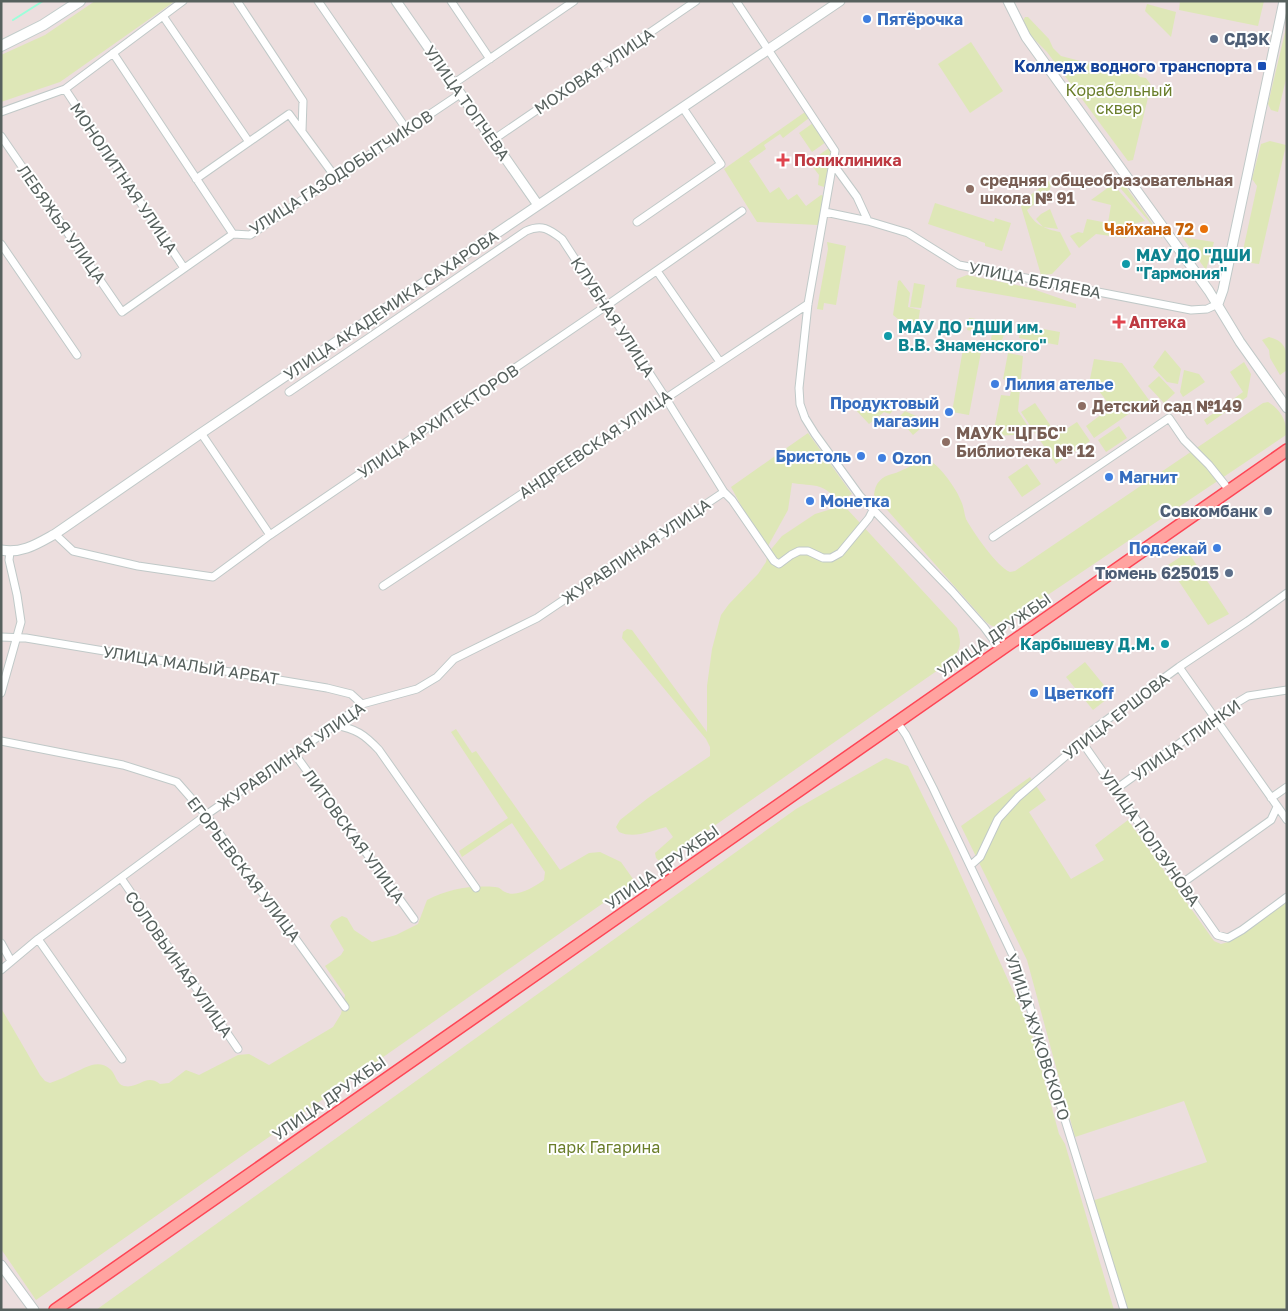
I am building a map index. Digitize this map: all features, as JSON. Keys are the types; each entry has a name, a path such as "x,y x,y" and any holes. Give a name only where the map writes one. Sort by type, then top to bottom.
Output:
{"main road":[{"path":"1,46 42,25 80,1"},
{"name":"УЛИЦА ДРУЖБЫ","path":"54,1310 1287,450"}],"street":[{"path":"1,112 65,89 183,1"},
{"path":"237,1 303,101 302,131"},
{"path":"318,1 407,130"},
{"name":"УЛИЦА ТОПЧЕВА","path":"396,1 538,205"},
{"path":"451,1 490,59"},
{"path":"453,84 574,1"},
{"name":"МОХОВАЯ УЛИЦА","path":"493,140 696,1"},
{"path":"736,1 835,152 808,304 799,388 800,404 805,418 814,434 860,496 952,591 984,627 1001,650"},
{"name":"УЛИЦА АКАДЕМИКА САХАРОВА","path":"6,551 21,551 54,534 840,1"},
{"path":"1008,1 1026,37 1218,304 1240,342 1287,408"},
{"path":"1218,304 1223,290 1284,1"},
{"path":"163,16 249,142"},
{"path":"113,53 233,234"},
{"name":"МОНОЛИТНАЯ УЛИЦА","path":"65,89 184,268"},
{"name":"УЛИЦА ГАЗОДОБЫТЧИКОВ","path":"122,312 233,234 250,235 460,94"},
{"path":"636,222 721,164 683,108"},
{"path":"196,179 289,114 336,178"},
{"name":"ЛЕБЯЖЬЯ УЛИЦА","path":"1,136 122,312"},
{"path":"833,164 857,197 868,221"},
{"name":"УЛИЦА АРХИТЕКТОРОВ","path":"54,534 72,551 138,566 212,577 270,535 742,211"},
{"name":"УЛИЦА БЕЛЯЕВА","path":"825,212 868,221 908,233 959,265 1190,310 1207,309 1218,304"},
{"name":"КЛУБНАЯ УЛИЦА","path":"289,392 518,236 536,226 551,230 562,239 665,397 724,492 732,500 774,562 780,564 799,551 808,551 823,558 831,558 840,553 869,518 873,510"},
{"path":"1,244 77,355"},
{"path":"657,271 720,362"},
{"name":"АНДРЕЕВСКАЯ УЛИЦА","path":"383,586 665,397 808,304"},
{"path":"994,537 1169,418 1184,440 1209,465 1229,490"},
{"path":"201,433 270,535"},
{"name":"ЖУРАВЛИНАЯ УЛИЦА","path":"1,970 38,939 206,814 335,725 362,704 417,690 437,677 454,659 537,618 724,492"},
{"path":"1,693 21,622 17,595 6,551"},
{"name":"УЛИЦА ЕРШОВА","path":"971,865 980,857 998,819 1024,792 1082,742 1093,730 1178,667 1287,593"},
{"name":"УЛИЦА МАЛЫЙ АРБАТ","path":"1,637 26,638 327,688 350,694 362,704"},
{"path":"1178,667 1287,820"},
{"name":"УЛИЦА ГЛИНКИ","path":"1116,789 1214,718 1248,696 1287,690"},
{"name":"УЛИЦА ЖУКОВСКОГО","path":"897,722 906,735 971,865 1016,962 1124,1310"},
{"path":"335,725 348,727 359,732 367,737 379,750 476,888"},
{"name":"ЕГОРЬЕВСКАЯ УЛИЦА","path":"1,742 123,765 177,782 206,814 345,1007"},
{"name":"УЛИЦА ПОЛЗУНОВА","path":"1082,742 1217,934 1228,938 1287,897"},
{"name":"ЛИТОВСКАЯ УЛИЦА","path":"294,753 414,919"},
{"path":"1271,798 1287,787"},
{"path":"1182,884 1271,820 1277,808"},
{"name":"СОЛОВЬИНАЯ УЛИЦА","path":"121,878 238,1049"},
{"path":"38,939 122,1059"},
{"path":"1,943 11,961"},
{"path":"1,1265 34,1310"}],"green space":[{"path":"95,1 175,1 60,82 1,102 1,55 45,35"},
{"path":"1180,1 1264,1 1258,26 1179,10"},
{"path":"1147,4 1176,12 1171,37 1145,11"},
{"name":"Корабельный сквер","path":"1025,17 1028,17 1049,39 1053,48 1061,56 1115,70 1124,62 1140,77 1146,78 1151,85 1133,160 1128,161 1047,52 1030,35 1023,21"},
{"path":"1287,24 1287,75 1278,112 1271,110 1268,104"},
{"path":"971,42 1003,91 970,113 938,64"},
{"path":"805,112 809,118 783,138 780,134 764,145 766,149 749,161 770,193 779,187 788,200 797,194 806,206 821,195 824,196 818,225 757,222 724,169"},
{"path":"813,123 826,142 812,152 799,133"},
{"path":"1270,141 1286,145 1259,264 1251,263 1242,255 1257,186 1252,179 1261,144"},
{"path":"829,148 831,152 824,187 818,185 819,175 809,162"},
{"path":"1053,178 1049,192 1027,210 1040,225 1060,232 1071,254 1052,274 1041,275 1020,203"},
{"path":"1121,180 1162,239 1115,182"},
{"path":"1113,184 1145,221 1129,225 1126,238 1096,234 1079,248 1070,236 1078,232 1083,233 1087,219 1108,223 1111,205 1091,200"},
{"path":"935,203 994,222 995,218 1011,223 1002,251 985,246 985,243 928,224"},
{"path":"1050,209 1058,229 1043,227 1036,219"},
{"path":"1182,237 1214,242 1206,270"},
{"path":"827,242 846,246 836,305 824,303 823,310 817,309 828,249"},
{"path":"967,275 1030,288 1076,304 1076,308 956,287 957,279"},
{"path":"900,280 910,293 908,307 920,310 918,323 898,319 893,315 898,281"},
{"path":"914,283 925,285 921,308 910,307"},
{"path":"969,318 991,321 988,334 967,330"},
{"path":"994,319 1006,322 1003,338 1000,342 991,340"},
{"path":"1021,325 1060,332 1058,345 1019,338"},
{"path":"1269,337 1280,342 1285,349 1287,370 1280,375 1270,358 1269,350 1262,340"},
{"path":"963,349 981,352 969,415 952,412"},
{"path":"1165,350 1181,369 1178,384 1167,382 1153,367"},
{"path":"1008,353 1023,356 1018,411 1033,434 994,436 993,434 1001,395 1010,396 1013,381 1003,379"},
{"path":"1094,359 1122,363 1149,400 1094,438 1086,426 1111,407 1090,379"},
{"path":"1244,362 1251,374 1247,397 1207,425 1204,420 1243,392 1230,372"},
{"path":"1184,370 1199,374 1205,382 1183,397 1180,392"},
{"path":"1159,376 1175,393 1164,403 1148,386"},
{"path":"852,400 896,406 890,414 884,412 869,424 852,406 849,409 848,407"},
{"path":"1268,402 1282,416 1286,425 1286,435 1003,625 996,627 986,622 874,495 877,484 885,477 920,462 932,462 947,477 956,491 962,503 966,519 986,548 1005,569 1010,572 1015,571 1263,403"},
{"path":"1035,403 1057,435 1077,422 1090,441 1056,464 1021,412"},
{"path":"905,411 916,416 922,422 920,429 913,435 898,418"},
{"path":"1119,426 1127,438 1106,452 1098,440"},
{"path":"808,433 852,494 839,498 825,489 814,485 792,483 788,510 768,546 744,511 731,487"},
{"path":"1027,464 1041,484 1022,497 1008,477"},
{"path":"838,507 848,510 957,628 960,646 957,653 951,661 660,862 656,858 655,853 673,837 666,827 631,835 619,832 616,827 620,820 648,798 710,756 710,747 706,739 622,638 623,632 627,629 632,630 707,732 707,686 712,649 721,615 758,574 766,562 768,553 782,536 815,514"},
{"path":"1188,552 1229,614 1208,625 1168,565"},
{"path":"1085,662 1112,695 1093,710 1066,677"},
{"path":"456,729 472,753 476,751 560,870 589,853 600,852 621,862 633,879 629,885 36,1300 1,1249 1,1008 40,1075 45,1081 50,1083 95,1064 100,1064 110,1069 119,1083 124,1086 150,1080 160,1084 169,1083 186,1070 199,1075 238,1055 249,1054 269,1065 333,1027 341,1014 345,995 325,966 341,955 344,950 330,926 333,921 342,916 347,918 354,930 372,942 396,935 418,924 427,900 443,893 468,887 497,887 505,892 515,894 525,891 544,880 545,872 512,823 462,857 459,851 508,818 451,732"},
{"name":"парк Гагарина","path":"886,758 908,766 949,849 1031,1031 1059,1134 1065,1144 1114,1310 96,1310 796,809"},
{"path":"1030,777 1046,800 1029,812 1071,879 1104,860 1095,845 1128,820 1214,941 1221,944 1228,942 1287,899 1287,1310 1120,1310 1086,1203 1207,1162 1184,1101 1075,1137 1027,960 961,826"}],"waterway":[{"path":"13,20 43,1"}],"place":[{"name":"Пятёрочка","path":"867,19"},
{"name":"СДЭК","path":"1214,39"},
{"name":"Колледж водного транспорта","path":"1262,66"},
{"name":"Поликлиника","path":"783,160"},
{"name":"средняя общеобразовательная школа № 91","path":"970,189"},
{"name":"Чайхана 72","path":"1204,229"},
{"name":"МАУ ДО \"ДШИ \"Гармония\"","path":"1126,264"},
{"name":"Аптека","path":"1119,322"},
{"name":"МАУ ДО \"ДШИ им. В.В. Знаменского\"","path":"888,336"},
{"name":"Лилия ателье","path":"995,384"},
{"name":"Детский сад №149","path":"1082,406"},
{"name":"Продуктовый магазин","path":"949,412"},
{"name":"МАУК \"ЦГБС\" Библиотека № 12","path":"946,442"},
{"name":"Бристоль","path":"861,456"},
{"name":"Ozon","path":"882,458"},
{"name":"Магнит","path":"1109,477"},
{"name":"Монетка","path":"810,501"},
{"name":"Совкомбанк","path":"1268,511"},
{"name":"Подсекай","path":"1217,548"},
{"name":"Тюмень 625015","path":"1229,573"},
{"name":"Карбышеву Д.М.","path":"1165,644"},
{"name":"Цветкоff","path":"1034,693"}]}
